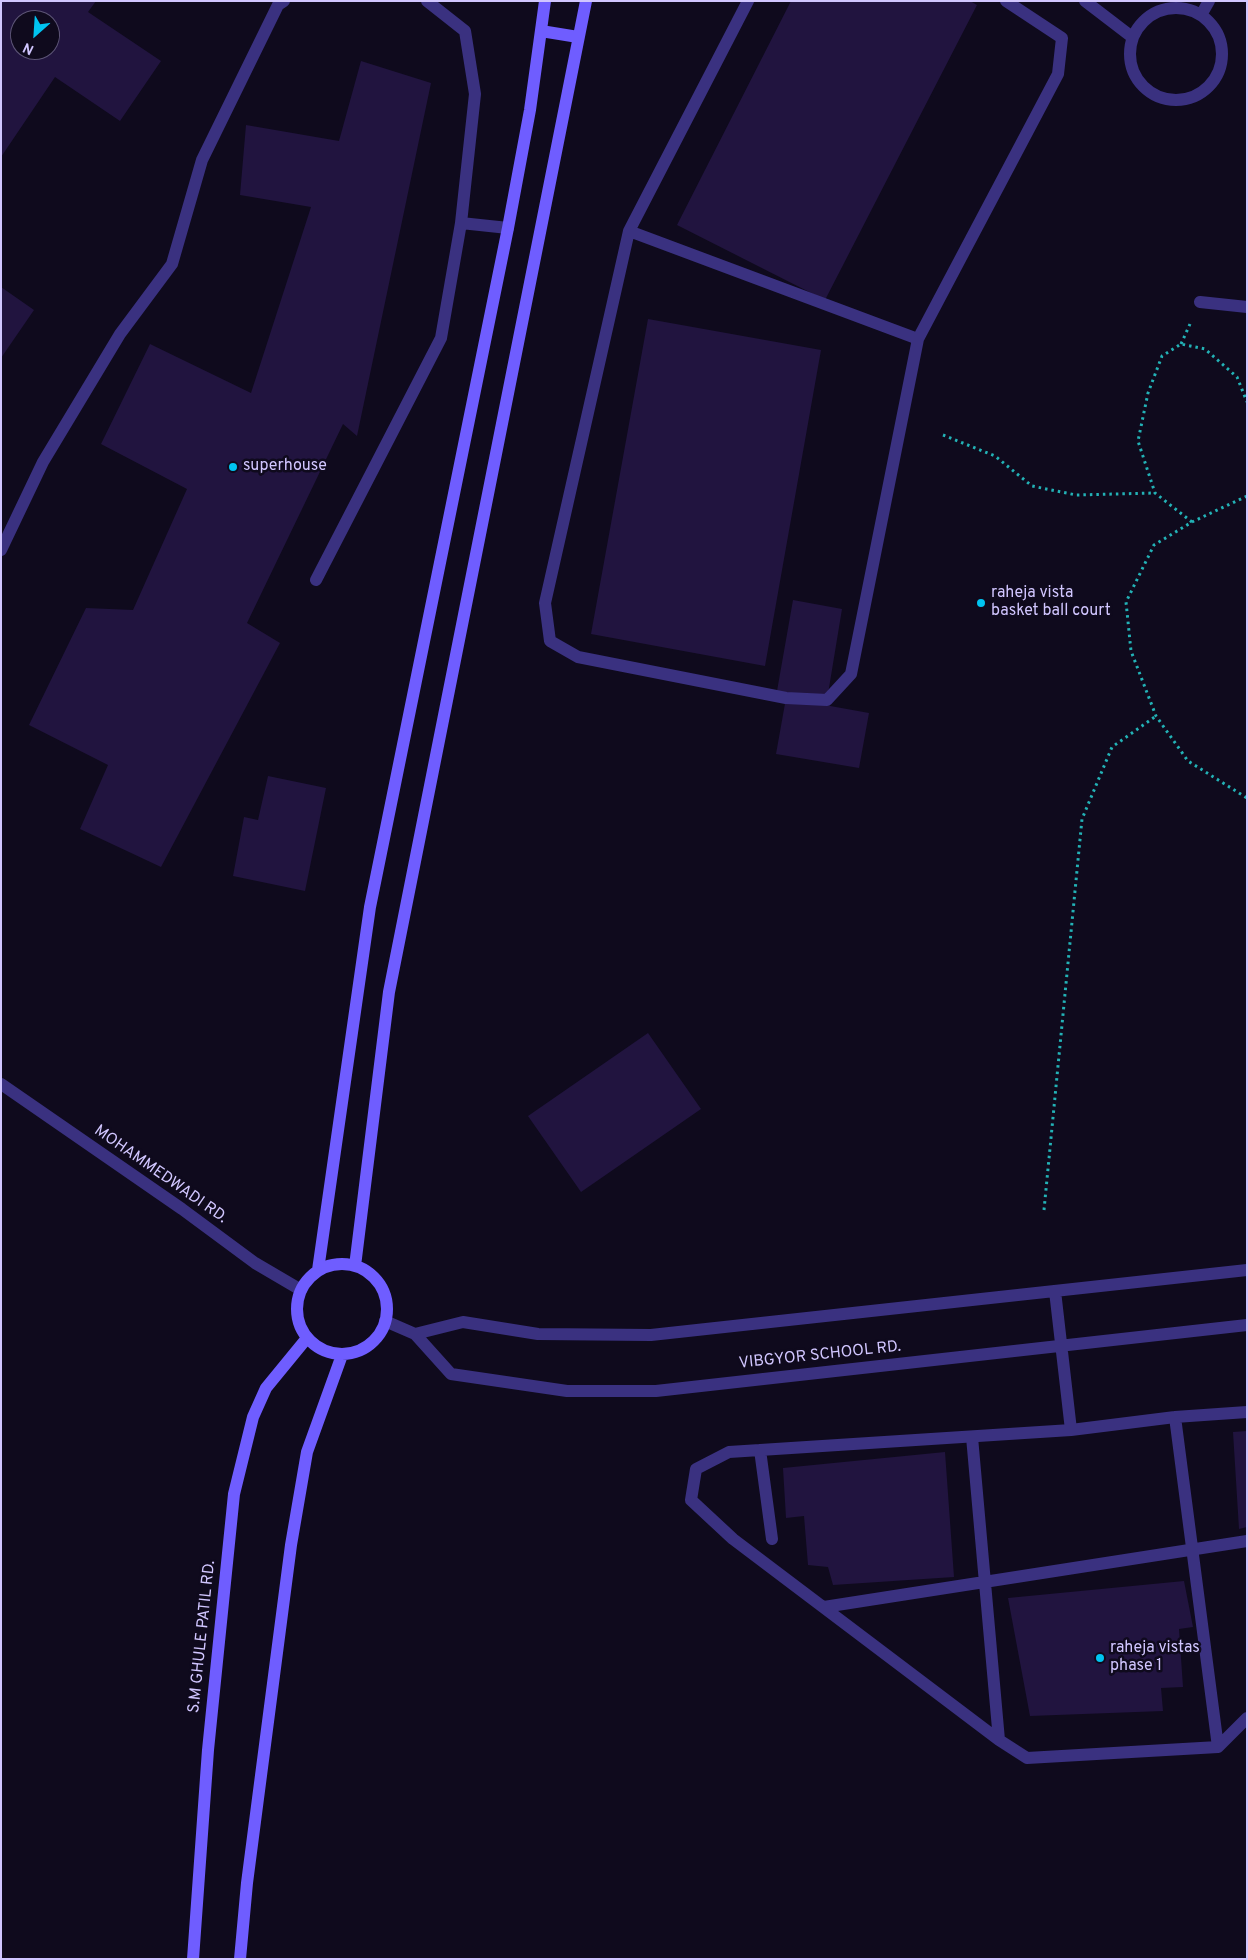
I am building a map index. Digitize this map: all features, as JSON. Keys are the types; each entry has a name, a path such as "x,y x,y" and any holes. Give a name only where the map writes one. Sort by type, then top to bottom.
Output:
{"street":[{"path":"1,550 43,462 120,334 172,264 202,160 278,5 284,1"},
{"path":"316,580 441,338 461,224 475,94 466,31 426,1"},
{"path":"318,1270 370,906 508,228 530,110 545,1"},
{"path":"355,1266 390,992 586,1"},
{"path":"748,1 629,231 545,603 550,641 578,657 786,698 827,700 851,674 918,339 1058,74 1062,38 1006,1"},
{"path":"1085,1 1132,37"},
{"path":"1201,15 1209,1"},
{"path":"1175,7 1189,9 1201,15 1213,26 1221,41 1223,57 1219,72 1210,86 1198,95 1182,100 1166,100 1152,94 1139,83 1132,69 1129,53 1132,37 1138,25 1149,16 1161,10 1175,7"},
{"path":"541,31 578,37"},
{"path":"461,224 508,228"},
{"path":"629,231 918,339"},
{"path":"1200,302 1247,306"},
{"name":"MOHAMMEDWADI RD.","path":"1,1084 182,1209 255,1263 301,1290"},
{"path":"329,1266 355,1266 367,1272 377,1282 384,1294 387,1308 385,1321 376,1339 361,1350 342,1355 322,1350 307,1338 298,1323 296,1306 301,1290 308,1279 318,1270 329,1266"},
{"path":"385,1321 415,1334 463,1322 538,1334 651,1336 1247,1270"},
{"path":"1055,1291 1071,1430"},
{"name":"VIBGYOR SCHOOL RD.","path":"415,1334 451,1374 567,1391 656,1391 1247,1325"},
{"name":"S.M GHULE PATIL RD.","path":"193,1959 208,1750 234,1494 253,1417 266,1388 307,1338"},
{"path":"240,1959 247,1883 291,1546 307,1452 342,1355"},
{"path":"1247,1412 1175,1417 1071,1430 728,1452 696,1468 692,1500 733,1539 999,1740 1027,1758 1218,1746 1247,1718"},
{"path":"1175,1417 1218,1746"},
{"path":"972,1436 999,1740"},
{"path":"760,1450 772,1539"},
{"path":"824,1607 1247,1541"}],"path":[{"path":"1192,522 1155,493 1138,441 1148,394 1162,356 1181,344 1205,349 1237,377 1247,402"},
{"path":"943,436 995,456 1032,486 1076,495 1155,493"},
{"path":"1247,495 1192,522 1154,545 1126,602 1131,651 1156,716 1188,761 1247,798"},
{"path":"1044,1210 1082,819 1112,747 1156,716"}],"building":[{"path":"1,1 96,1 88,12 161,61 120,121 55,77 1,157"},
{"path":"791,1 970,1 977,5 825,300 677,225"},
{"name":"superhouse","path":"361,61 431,83 357,436 343,424 247,623 280,643 161,867 80,829 108,765 29,725 86,608 133,610 187,489 101,444 150,344 251,393 311,207 240,195 246,125 339,141"},
{"path":"1,287 34,310 1,358"},
{"path":"648,319 821,350 765,666 591,634"},
{"path":"793,600 842,609 827,700 777,691"},
{"path":"786,698 869,713 859,768 776,754"},
{"path":"268,776 326,788 305,891 233,876 244,817 258,820"},
{"path":"648,1033 701,1109 581,1192 528,1116"},
{"path":"1247,1431 1247,1527 1239,1529 1233,1432"},
{"path":"945,1452 954,1577 833,1585 828,1567 808,1565 804,1516 786,1518 783,1468"},
{"name":"raheja vistas phase 1","path":"1184,1581 1193,1627 1179,1629 1183,1687 1161,1688 1163,1711 1030,1716 1008,1598"}],"place":[{"name":"superhouse","path":"233,467"},
{"name":"raheja vista basket ball court","path":"981,603"},
{"name":"raheja vistas phase 1","path":"1100,1658"}]}
